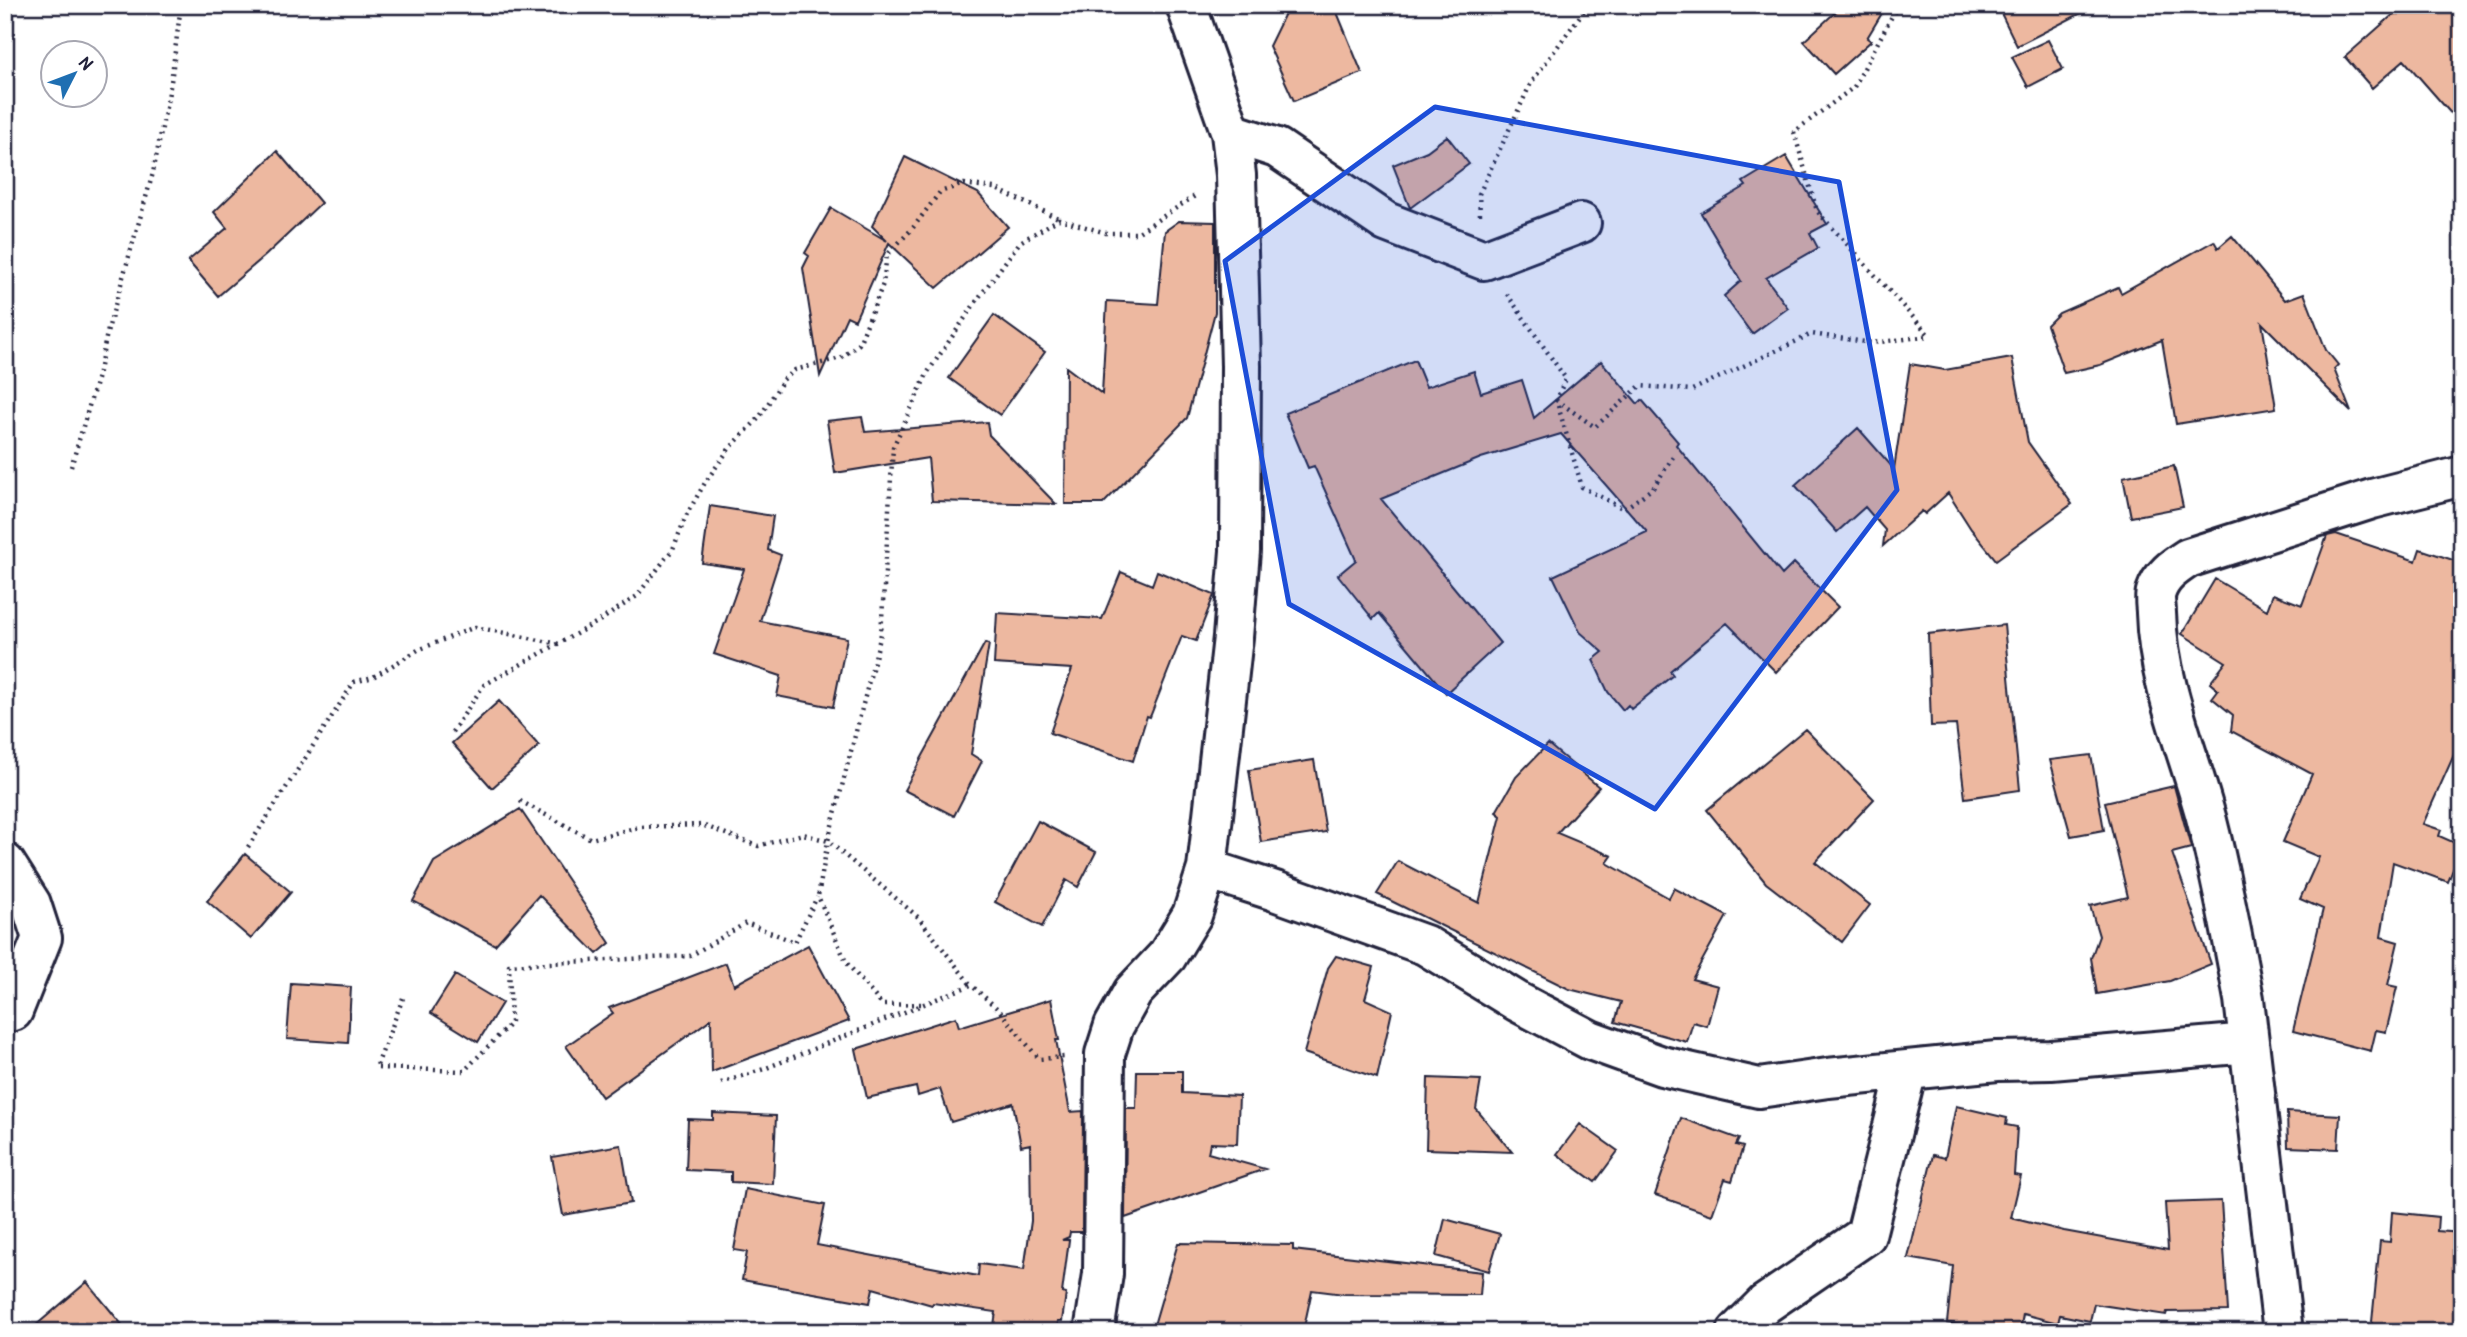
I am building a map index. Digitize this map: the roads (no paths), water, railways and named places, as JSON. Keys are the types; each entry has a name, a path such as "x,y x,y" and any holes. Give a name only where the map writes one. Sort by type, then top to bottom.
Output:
{"street":[{"path":"1094,1332 1103,1274 1105,1054 1114,1026 1133,992 1167,956 1192,915 1207,869 1240,551 1241,366 1236,175 1231,133 1186,5"},
{"path":"1231,133 1277,148 1386,222 1484,260 1581,223"},
{"path":"2283,1332 2249,1043 2229,916 2206,820 2172,706 2156,630 2155,593 2169,571 2188,558 2372,499 2462,476"},
{"path":"5,863 31,904 42,938 13,1011"},
{"path":"1207,869 1425,946 1518,1002 1590,1040 1662,1066 1759,1088 1997,1061 2051,1060 2249,1043"},
{"path":"1737,1332 1765,1304 1866,1235 1907,1070"}]}
